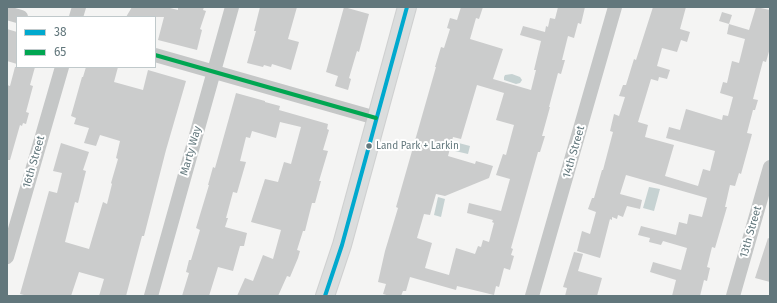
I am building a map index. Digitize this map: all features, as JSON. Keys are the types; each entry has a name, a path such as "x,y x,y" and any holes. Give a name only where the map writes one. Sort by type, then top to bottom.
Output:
{"main road":[{"path":"325,296 342,245 407,7"}],"street":[{"name":"Marty Way","path":"150,296 232,7"},
{"name":"14th Street","path":"532,296 615,7"},
{"path":"7,13 18,16"},
{"path":"156,55 376,118"},
{"name":"16th Street","path":"7,257 62,68"},
{"name":"13th Street","path":"733,296 770,167"}],"shaded area":[{"path":"512,74 520,77 522,80 520,83 516,84 504,80 505,75"},
{"path":"455,142 470,146 468,154 455,151 456,149 453,148"},
{"path":"649,187 660,189 654,211 643,208"},
{"path":"438,197 445,199 441,217 434,215"}],"building":[{"path":"132,7 166,7 178,10 178,7 204,7 203,10 206,11 200,29 202,30 197,50 158,40 164,17 127,16"},
{"path":"260,7 297,7 288,39 299,42 291,70 272,64 271,67 264,65 263,67 247,63 256,31 254,31"},
{"path":"344,7 369,14 359,52 357,51 349,78 351,79 348,90 335,86 338,76 326,72"},
{"path":"461,7 483,7 479,19 476,18 470,39 503,49 493,79 531,90 541,41 520,35 523,26 545,32 550,18 555,19 558,7 585,7 581,24 578,23 574,38 568,36 562,60 565,60 561,74 558,73 542,136 545,136 540,152 538,152 511,248 513,249 511,255 514,256 510,270 504,268 499,287 496,286 494,295 457,286 456,290 410,277 406,291 403,291 401,296 390,296 383,294 386,284 378,282 385,251 398,208 396,207 435,67 441,47 444,48 450,29 447,28 450,18 457,20","holes":["477,85 504,93 496,120 514,125 506,155 503,154 496,175 510,179 501,211 469,203 467,213 493,220 492,222 494,223 489,242 483,240 481,247 478,246 475,254 456,248 449,275 425,268 432,243 417,238 424,214 430,215 436,194 445,196 489,178 493,166 476,161 475,164 448,156 453,137 461,139"]},
{"path":"653,7 686,7 680,29 690,32 687,42 681,40 677,52 662,48 657,66 670,70 667,79 659,77 658,81 651,79 638,122 648,125 645,137 674,145 665,176 698,186 703,169 710,171 715,151 666,138 669,127 680,130 686,109 722,120 723,115 728,116 733,97 720,93 723,82 727,83 732,61 739,63 745,39 727,34 729,24 749,30 756,7 770,10 770,48 766,62 763,61 753,99 758,100 755,110 753,110 747,133 752,134 741,174 739,173 735,186 730,185 725,207 727,207 715,248 712,247 707,267 710,268 707,281 704,280 700,296 672,296 676,280 650,272 653,262 681,270 687,248 663,241 661,245 649,242 650,238 638,235 641,226 676,235 679,222 687,224 689,214 702,217 707,198 626,175 620,194 642,200 640,209 627,206 623,217 618,215 617,219 612,217 612,220 610,219 600,258 577,251 582,231 590,234 596,212 588,209 592,198 594,198 603,170 613,132 610,131 614,114 619,116 625,97 619,96 623,85 626,85 634,59 636,60"},
{"path":"722,12 732,15 729,24 719,21"},
{"path":"7,29 16,32 16,64 7,61"},
{"path":"15,67 35,68 30,85 33,86 26,112 29,113 26,124 23,123 22,126 20,125 10,160 7,160 7,85 10,86"},
{"path":"86,68 118,68 114,82 143,90 148,70 186,81 166,150 144,236 142,236 126,296 99,296 104,279 79,272 71,296 28,296 20,294 49,191 57,193 62,173 53,171 61,143 89,152 83,170 86,171 78,203 75,202 65,242 89,249 103,202 107,204 118,159 116,158 120,141 100,135 96,146 84,143 89,128 74,124 76,118 71,116"},
{"path":"236,93 280,106 279,110 328,124 327,129 329,130 323,150 328,151 319,181 321,181 315,203 312,203 305,231 303,231 297,250 300,251 298,258 290,277 287,276 278,296 237,296 245,278 253,281 263,255 273,259 281,230 251,222 265,179 278,182 284,162 291,164 301,127 280,122 276,138 252,131 250,138 246,137 240,161 246,162 237,193 233,192 225,227 247,233 244,246 240,246 233,271 218,267 209,296 182,296 189,273 186,272 189,260 191,260 200,230 196,228"},
{"path":"768,238 770,239 770,282 755,278"},
{"path":"574,252 583,254 578,271 602,278 597,296 565,296 567,288 563,287"}],"transit line":[{"name":"38","path":"325,296 342,245 407,7"},
{"name":"65","path":"156,55 376,118"}],"place":[{"name":"Land Park + Larkin","path":"369,146"}]}
